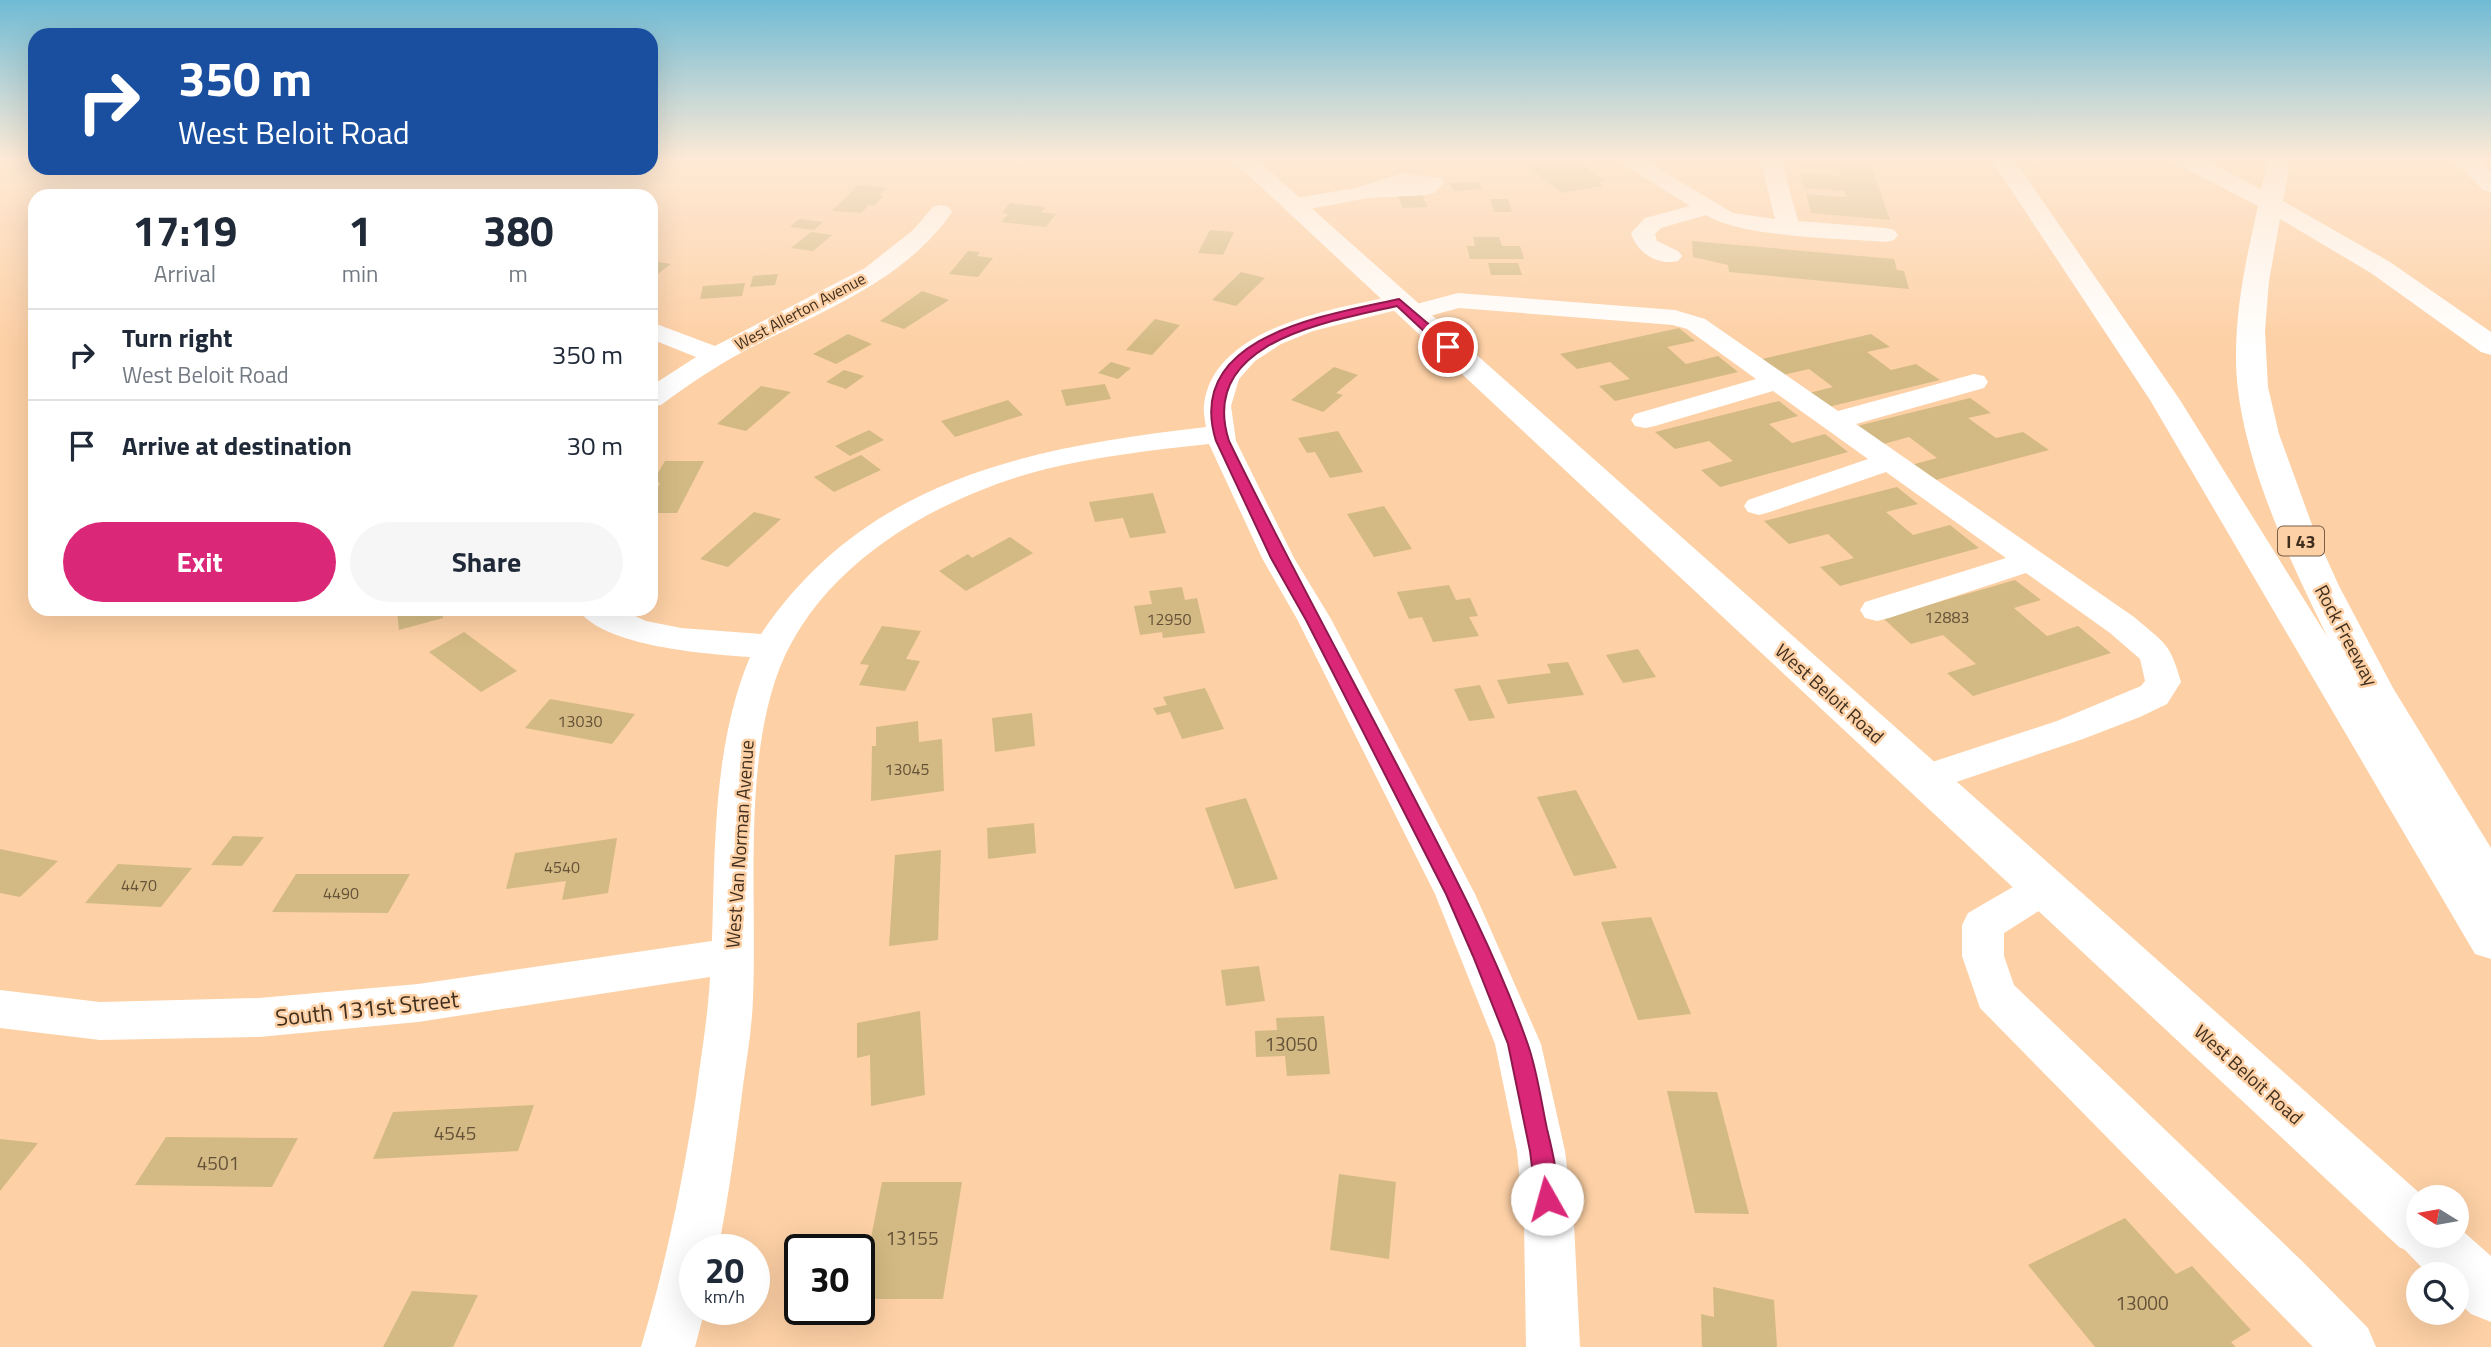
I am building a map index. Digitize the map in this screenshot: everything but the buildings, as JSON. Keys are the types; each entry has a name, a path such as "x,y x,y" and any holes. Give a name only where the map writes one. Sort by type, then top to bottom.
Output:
{"main road":[{"name":"West Beloit Road","path":"1310,221 2406,1217"},
{"path":"2044,221 2165,400 2491,940"},
{"name":"Rock Freeway","path":"2267,221 2255,276 2250,358 2256,404 2271,461 2288,511 2341,628 2491,886"},
{"path":"2303,221 2431,299 2491,346"},
{"path":"2440,1248 2491,1294"}],"street":[{"name":"West Allerton Avenue","path":"658,394 717,356 863,279 915,240 933,221"},
{"path":"1658,221 1643,233 1644,240 1649,247 1670,256"},
{"path":"1736,221 1886,235"},
{"path":"1786,221 1787,227"},
{"path":"1553,1347 1549,1223 1541,1151 1518,1044 1455,894 1314,620 1278,558 1220,434 1217,424 1218,395 1229,373 1271,338 1313,321 1458,300 1685,320 1703,328 2122,625 2156,654 2163,682 2154,695 2057,735 1924,779"},
{"path":"658,333 717,356"},
{"path":"1645,420 1777,381"},
{"path":"1834,421 1974,382"},
{"name":"West Van Norman Avenue","path":"668,1347 689,1269 713,1134 730,1004 737,823 747,726 758,680 773,646 799,603 838,563 877,534 948,495 996,474 1044,461 1220,434"},
{"path":"1759,506 1891,461"},
{"path":"1877,610 2029,561"},
{"path":"606,616 679,638 773,646"},
{"path":"2044,888 1983,925 1983,956 1995,995 2285,1280 2349,1347"},
{"name":"South 131st Street","path":"0,1009 97,1021 283,1017 477,996 732,956"}],"route":[{"path":"1448,347 1399,303 1292,328 1255,349 1229,373 1216,403 1217,424 1222,441 1278,558 1314,620 1455,894 1483,956 1518,1044 1541,1151 1547,1199"}]}
